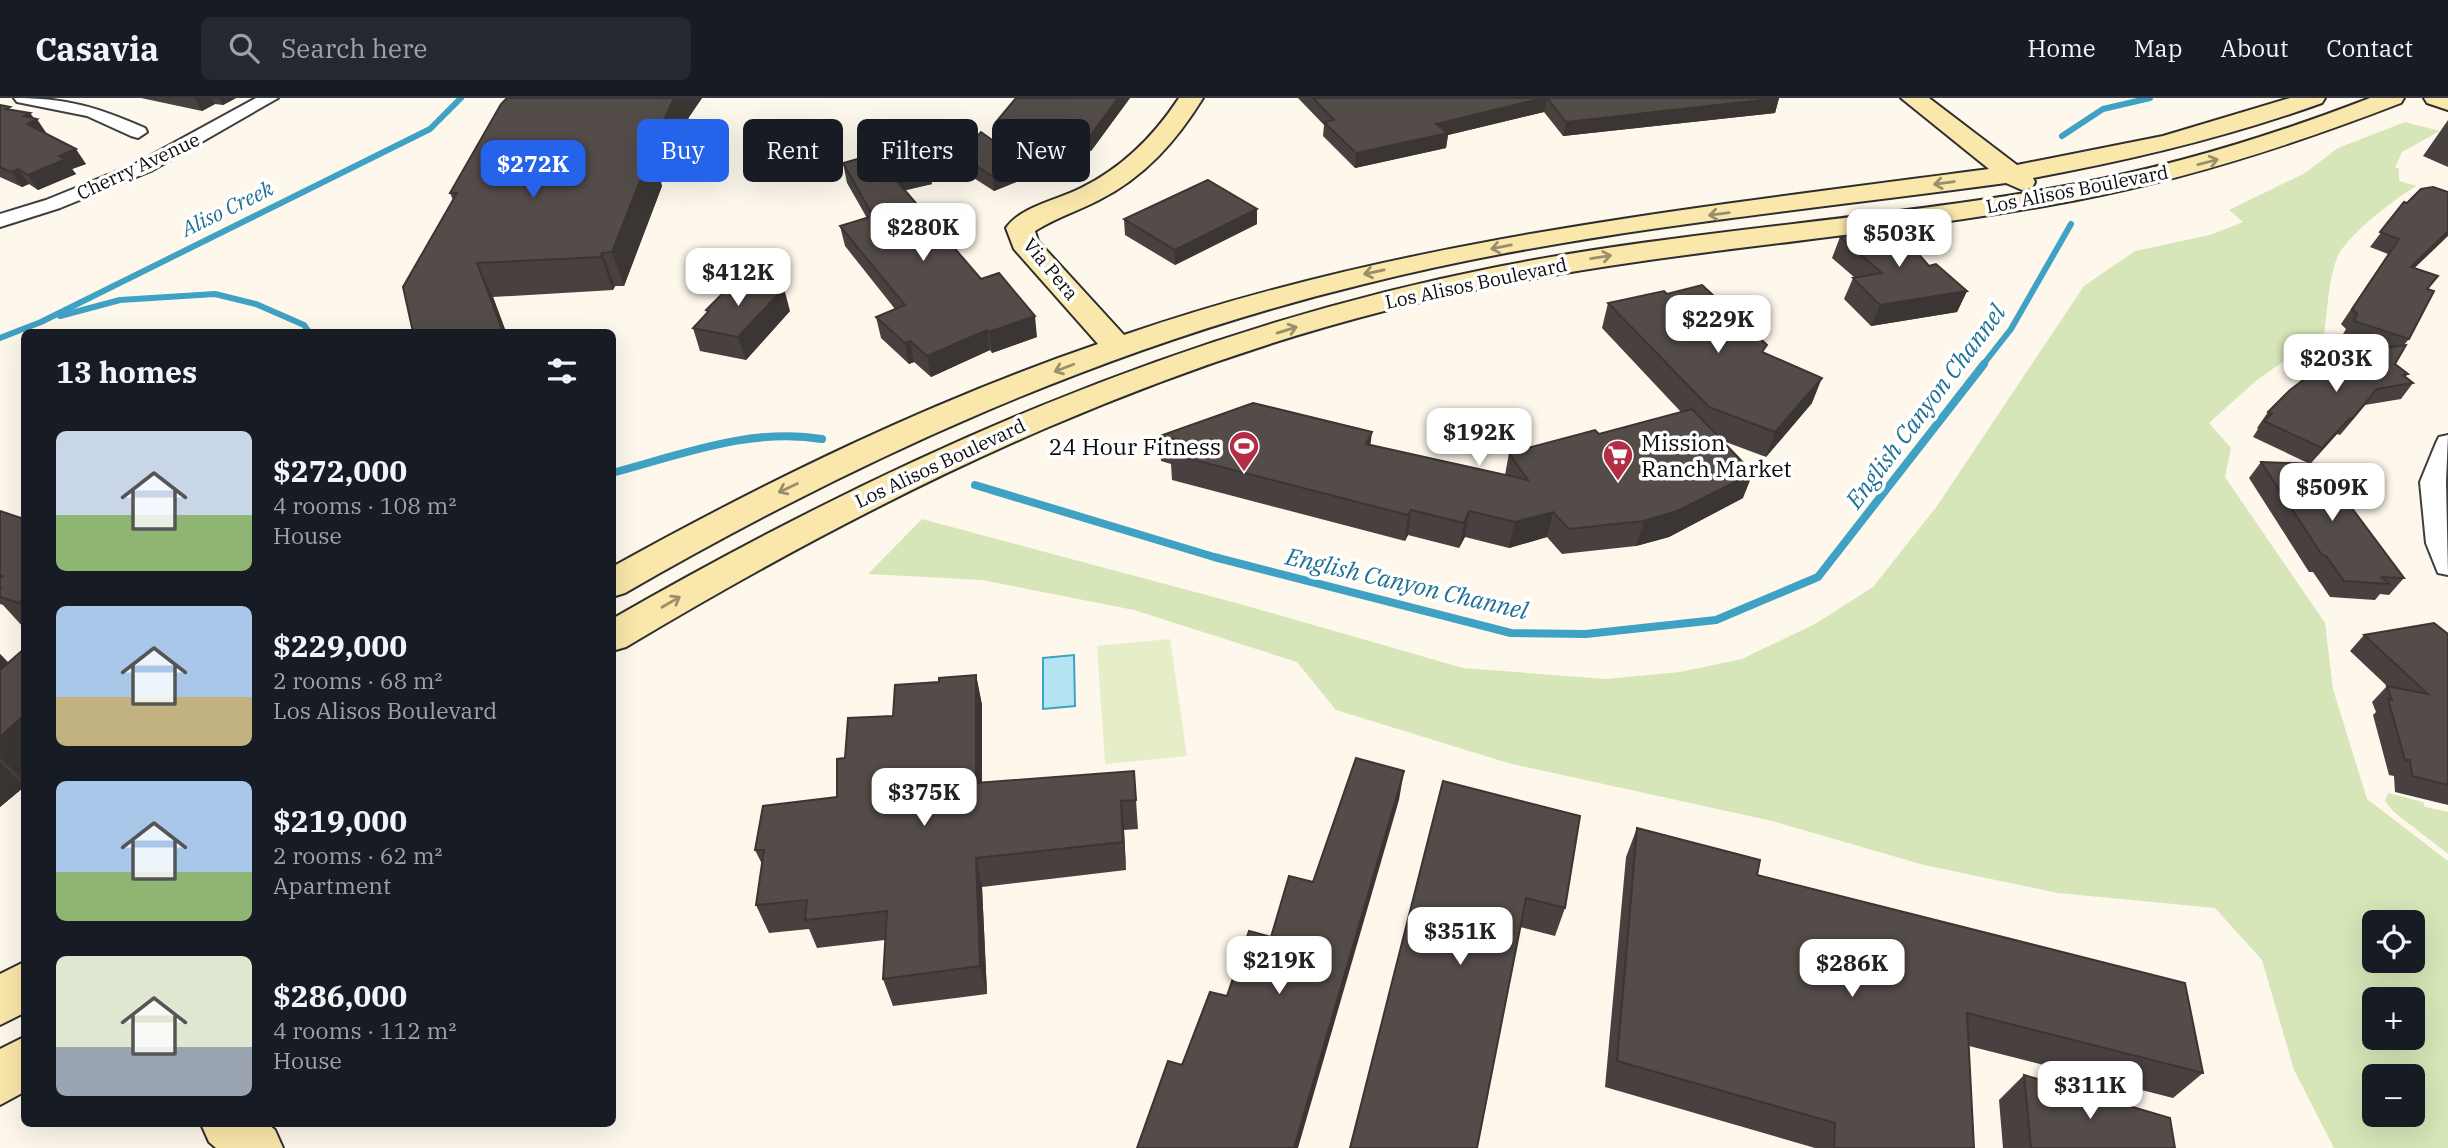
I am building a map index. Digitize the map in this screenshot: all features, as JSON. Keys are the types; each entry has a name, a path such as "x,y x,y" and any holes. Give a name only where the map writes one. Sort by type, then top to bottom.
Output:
{"main road":[{"name":"Via Pera","path":"1119,348 1024,243 1020,228 1039,214 1074,202 1124,174 1150,152 1177,121 1191,98"},
{"path":"1913,98 2043,198"},
{"name":"Los Alisos Boulevard","path":"616,582 742,510 886,442 1007,390 1119,348 1348,278 1559,236 2012,174 2085,161 2191,136 2313,98"},
{"name":"Los Alisos Boulevard","path":"616,635 788,537 948,456 1109,390 1233,346 1449,286 1545,267 2043,198 2155,176 2294,136 2392,98"},
{"path":"2436,98 2448,103"},
{"path":"948,456 964,436 997,418 1100,377 1114,365 1119,348 1152,352 1206,345 1233,346"},
{"path":"0,1003 21,986"},
{"path":"0,1081 21,1064"},
{"path":"231,1127 257,1148"}],"street":[{"path":"23,98 92,112 138,132"},
{"name":"Cherry Avenue","path":"0,221 53,204 144,167 269,98"},
{"path":"2448,443 2434,482 2439,543 2448,566"}],"green space":[{"path":"2405,122 2440,131 2402,152 2395,167 2399,169 2399,181 2417,186 2372,218 2342,249 2332,276 2324,333 2257,380 2209,423 2231,448 2225,477 2325,623 2333,689 2367,799 2448,861 2448,1148 2334,1148 2294,1070 2262,960 2215,908 2058,893 1924,865 1772,821 1508,763 1336,710 1297,662 1134,610 982,580 868,574 922,519 1240,604 1463,668 1606,679 1680,672 1742,659 1815,624 1873,587 1937,506 2084,286 2135,251 2210,235 2243,222 2229,210 2305,173 2338,148"},
{"path":"1170,639 1187,756 1105,764 1097,646"},
{"path":"2388,793 2423,802 2425,807 2448,812 2448,854 2394,812 2385,801"}],"water":[{"path":"1074,655 1075,706 1043,709 1043,658"}],"building":[{"path":"507,98 674,98 664,119 637,119 637,182 640,182 612,252 602,253 601,257 477,263 502,329 412,329 403,287 457,193 450,193"},
{"path":"1016,98 1118,98 1090,136 1090,119 998,119"},
{"path":"1313,98 1544,98 1436,124 1448,133 1356,153 1324,122 1334,120"},
{"path":"1547,98 1779,98 1566,122"},
{"path":"0,105 10,107 6,109 30,113 24,116 37,119 27,124 76,149 59,156 66,159 28,175 18,169 11,172 0,167"},
{"path":"981,132 992,140 992,176 978,167 978,135"},
{"path":"857,159 857,182 898,182 981,279 999,273 1035,316 989,332 987,330 927,356 910,341 905,343 876,317 905,305 840,226 873,216 843,163"},
{"path":"1208,180 1257,209 1175,250 1124,219"},
{"path":"2433,187 2448,192 2448,231 2411,267 2438,276 2427,289 2434,291 2409,339 2354,321 2357,314 2352,309 2399,239 2380,232 2404,202 2407,203 2421,189"},
{"path":"1896,228 1929,266 1936,264 1967,291 1880,305 1853,278 1882,273 1840,237"},
{"path":"737,279 784,288 738,337 693,328 709,311 706,310"},
{"path":"1702,285 1767,345 1762,352 1822,378 1775,432 1709,407 1608,303 1664,291 1667,294"},
{"path":"2406,345 2395,364 2408,374 2403,375 2413,383 2377,389 2352,419 2350,418 2322,448 2264,421 2272,414 2268,412 2290,390 2331,359 2339,358 2336,355"},
{"path":"1253,403 1372,432 1366,444 1528,480 1509,453 1595,430 1599,434 1692,409 1753,473 1677,511 1644,521 1569,529 1553,512 1515,522 1469,511 1464,523 1411,510 1408,515 1171,454 1181,440 1160,436"},
{"path":"2261,462 2319,464 2404,578 2382,577 2389,584 2344,581 2326,556 2322,555"},
{"path":"0,511 21,518 19,603 0,597 0,578 3,576 0,575"},
{"path":"2434,623 2448,634 2448,785 2412,776 2410,760 2405,760 2388,699 2392,700 2387,686 2428,694 2364,635"},
{"path":"21,652 21,718 0,737 0,670"},
{"path":"976,675 976,783 1134,771 1136,800 1121,801 1123,842 976,858 980,966 883,979 887,911 805,920 807,900 756,905 764,850 755,850 763,806 837,797 837,759 845,758 848,718 893,716 895,685 939,682 939,678"},
{"path":"1356,758 1404,771 1294,1148 1137,1148 1168,1061 1182,1065 1210,992 1227,996 1249,931 1271,937 1289,876 1313,882"},
{"path":"1443,781 1580,816 1565,908 1526,898 1477,1148 1350,1148"},
{"path":"1637,828 1760,860 1757,875 2185,983 2203,1073 1967,1013 1974,1148 1834,1148 1835,1123 1617,1061"},
{"path":"2024,1075 2170,1118 2175,1148 2031,1148"}],"waterway":[{"name":"Aliso Creek","path":"23,329 430,129 461,98"},
{"name":"English Canyon Channel","path":"2062,136 2103,109 2150,98"},
{"name":"English Canyon Channel","path":"1982,366 2011,329 2071,224"},
{"name":"English Canyon Channel","path":"60,316 120,300 215,294 256,304 304,325 307,329"},
{"name":"Aliso Creek","path":"0,338 21,330"},
{"name":"English Canyon Channel","path":"975,485 1214,557 1511,633 1586,634 1716,620 1818,577 1984,364"},
{"name":"English Canyon Channel","path":"616,472 742,440 795,436 822,439"}],"place":[{"name":"24 Hour Fitness","path":"1244,473"},
{"name":"Mission Ranch Market","path":"1618,482"}]}
